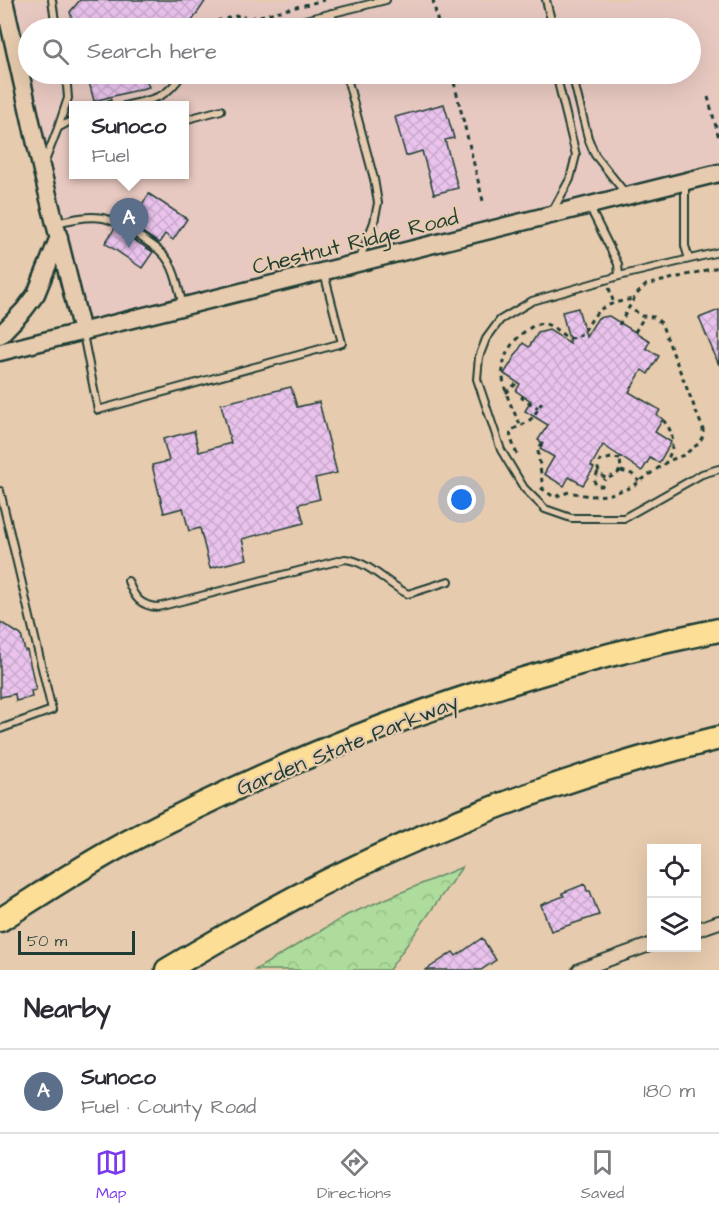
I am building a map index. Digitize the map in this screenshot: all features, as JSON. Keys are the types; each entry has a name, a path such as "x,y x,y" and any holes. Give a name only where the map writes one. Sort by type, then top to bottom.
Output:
{"highway":[{"name":"Garden State Parkway","path":"0,920 131,840 276,769 354,736 516,680 599,657 719,630"},
{"path":"167,970 295,897 373,859 450,826 530,795 719,738"}],"main road":[{"path":"4,0 18,63"},
{"path":"23,84 82,332"},
{"name":"Chestnut Ridge Road","path":"1,353 719,173"},
{"path":"0,335 36,294 57,230"}],"street":[{"path":"701,928 719,922"},
{"path":"579,970 647,945"}],"lane":[{"path":"52,0 55,18"},
{"path":"311,18 386,0"},
{"path":"546,0 550,18"},
{"path":"331,13 332,18"},
{"path":"42,171 68,98 67,84"},
{"path":"139,101 164,94 176,84"},
{"path":"348,84 374,179 377,212 358,262"},
{"path":"550,216 570,179 576,155 558,84"},
{"path":"574,84 588,138 595,155 629,196"},
{"path":"189,119 221,110"},
{"path":"58,128 69,122"},
{"path":"685,182 684,232 689,259"},
{"path":"589,206 618,264 619,276"},
{"path":"57,230 88,216 122,223 161,251 170,262 183,307"},
{"path":"719,252 619,276 532,301 500,320 486,339 478,357 477,379 501,450 524,488 545,509 572,518 624,518 693,478 719,469"},
{"path":"82,332 98,410 342,343 324,272"},
{"path":"0,491 52,710 0,729"},
{"path":"129,581 139,602 148,607 158,607 345,559 359,562 395,588 408,594 449,581"}],"path":[{"path":"251,18 325,0"},
{"path":"433,0 438,18"},
{"path":"228,18 241,15 246,18"},
{"path":"454,84 483,201"},
{"path":"708,97 719,138"},
{"path":"619,325 639,290 646,285 719,267"},
{"path":"606,280 614,304"},
{"path":"520,424 505,394 502,370 506,356 524,333 542,323 558,330 568,338 582,336 590,321 601,309 633,299"},
{"path":"538,485 554,497 569,492 589,496 608,495 632,487 665,463 684,455 703,438 704,431 662,325 655,318 644,317 631,307"},
{"path":"635,332 644,317"},
{"path":"505,394 518,382"},
{"path":"523,396 522,398 538,408"},
{"path":"518,456 509,435 513,428 532,417 543,401"},
{"path":"663,420 673,441 672,451 665,463"},
{"path":"542,443 537,452 543,489"},
{"path":"595,459 600,461 621,458 621,471"},
{"path":"600,461 594,480 595,485 602,486 605,478"},
{"path":"598,470 605,478 613,477 621,471"},
{"path":"621,471 633,474 640,482"}],"shaded area":[{"path":"4,0 719,0 719,173 82,332 24,84 701,84 701,18 18,18 18,60"}],"green space":[{"path":"462,867 389,970 255,970 347,915"}],"building":[{"path":"80,0 206,0 194,18 72,18 70,12"},
{"path":"90,84 148,84 149,87 94,101"},
{"path":"444,104 454,138 445,140 458,188 434,194 422,151 406,156 395,117"},
{"path":"149,194 187,219 173,240 165,234 159,243 129,223"},
{"path":"115,228 153,252 142,268 105,243"},
{"path":"578,308 586,337 598,318 609,316 650,341 646,348 659,356 648,374 642,370 629,392 660,410 657,415 663,419 655,432 671,442 659,463 650,458 642,471 603,445 591,466 594,468 583,485 569,477 564,486 544,474 554,457 540,449 543,443 538,440 548,425 525,411 531,401 516,391 520,384 504,374 523,343 529,347 538,333 549,330 570,343 562,312"},
{"path":"719,310 719,365 699,318"},
{"path":"291,387 297,407 319,402 337,473 315,478 320,499 299,504 304,523 242,539 247,559 210,568 200,528 189,531 183,508 164,513 152,465 169,461 163,439 194,431 199,452 231,443 221,404"},
{"path":"0,622 21,635 25,651 27,650 36,690 31,691 32,697 16,701 15,694 0,697"},
{"path":"585,884 599,915 551,931 541,905"},
{"path":"482,938 496,960 481,970 426,970 453,952 456,956"}],"place":[{"name":"Sunoco","path":"129,248"}]}
